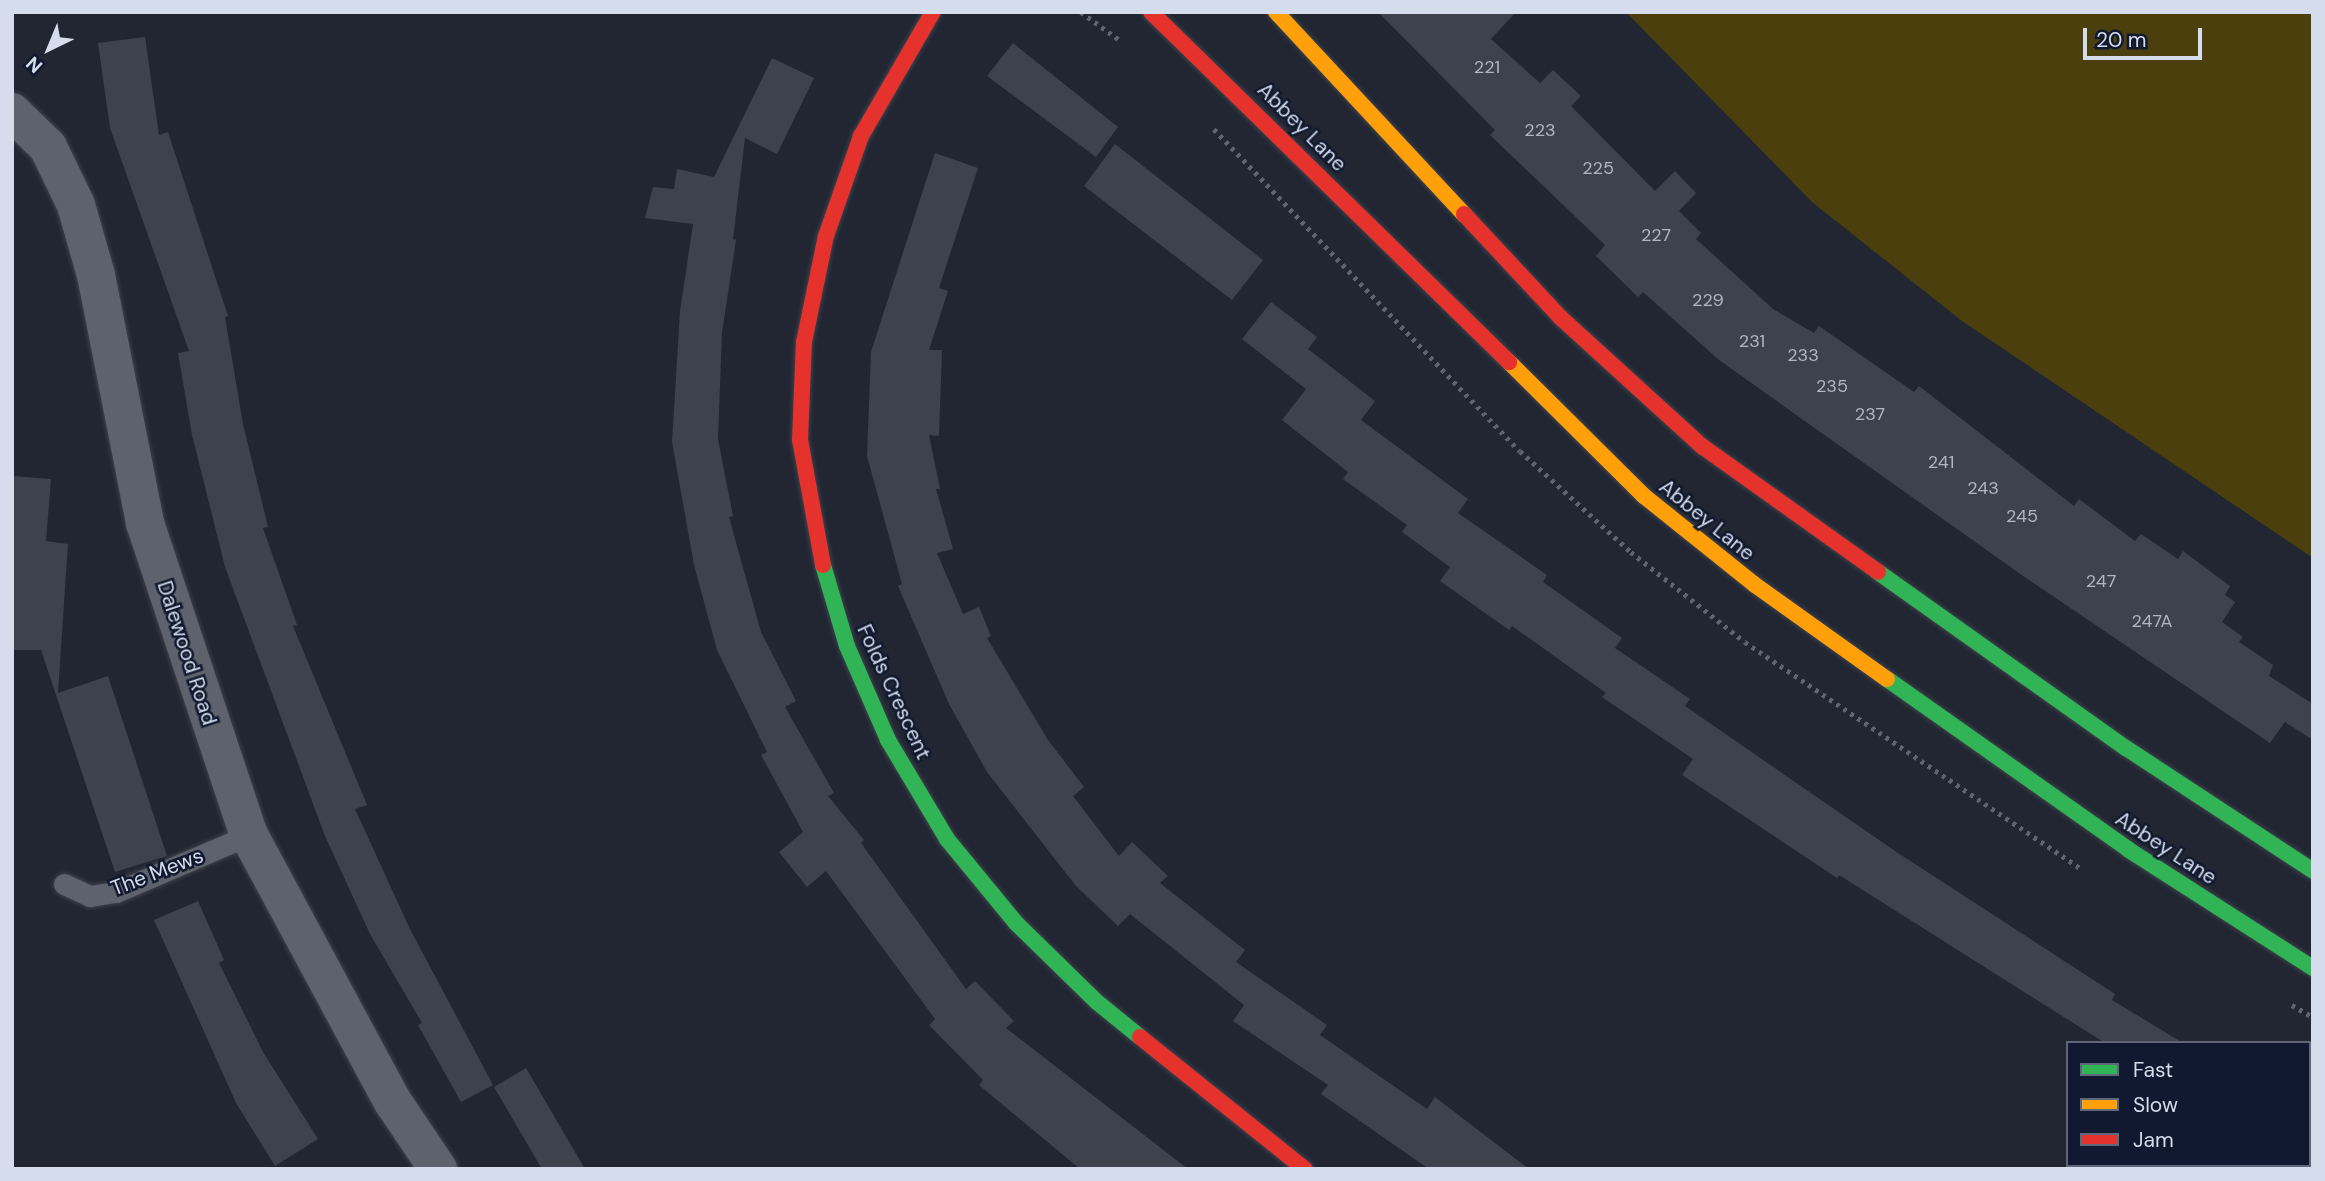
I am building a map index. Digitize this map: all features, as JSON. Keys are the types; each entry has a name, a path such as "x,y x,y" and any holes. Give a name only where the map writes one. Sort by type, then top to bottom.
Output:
{"street":[{"name":"Folds Crescent","path":"933,12 860,136 825,236 804,342 800,440 815,536 847,646 888,740 947,839 1016,923 1097,1002 1305,1169"},
{"name":"Abbey Lane","path":"1151,12 1205,60 1644,496 1755,585 1923,705 2129,850 2313,968"},
{"path":"1276,12 1562,318 1703,447 2126,748 2313,871"},
{"name":"Dalewood Road","path":"12,112 48,147 75,205 96,275 145,523 249,835 393,1102 438,1169"}],"lane":[{"name":"The Mews","path":"64,884 90,896 116,891 249,835"}],"shaded area":[{"path":"1626,12 2313,12 2313,558 1962,321 1812,202"}],"building":[{"path":"1378,12 1516,12 1491,39 1540,83 1553,70 1581,96 1571,106 1655,191 1675,171 1696,193 1679,211 1701,233 1696,239 1773,309 1814,333 1819,326 1914,392 1919,386 2074,506 2079,499 2135,541 2141,534 2178,559 2183,551 2230,586 2225,595 2235,602 2222,622 2243,637 2239,642 2273,665 2269,676 2313,704 2313,740 2285,722 2270,743 2026,578 1719,360 1643,292 1638,297 1596,256 1605,245 1490,135 1495,130"},
{"path":"145,37 159,135 168,132 228,316 225,317 243,424 268,527 263,528 297,625 293,626 367,805 355,809 410,929 493,1085 461,1102 418,1025 422,1023 370,934 325,836 225,567 192,435 178,353 189,351 110,128 98,43"},
{"path":"1013,43 1118,127 1096,157 987,76"},
{"path":"772,58 814,78 777,154 745,138 733,239 736,240 722,333 718,439 733,516 729,517 761,632 796,701 785,707 834,793 828,796 864,840 861,843 966,989 975,981 1014,1021 1006,1028 1188,1169 1080,1169 979,1085 983,1080 929,1025 935,1019 826,871 807,887 779,852 803,832 761,755 767,752 717,650 694,565 672,442 680,311 693,224 645,218 653,187 674,189 677,169 714,177"},
{"path":"1115,144 1263,260 1232,300 1084,186"},
{"path":"935,153 978,168 939,288 948,291 929,350 942,350 939,436 929,435 940,489 936,489 953,549 937,553 963,614 979,607 991,636 987,638 1048,740 1084,787 1073,796 1119,856 1132,842 1168,876 1160,883 1245,950 1236,962 1327,1025 1320,1035 1427,1109 1435,1097 1529,1169 1429,1169 1321,1094 1328,1085 1233,1021 1244,1005 1130,914 1118,926 1076,886 987,772 949,704 898,586 902,584 867,456 871,352"},
{"path":"1271,302 1317,337 1308,349 1375,401 1361,420 1468,499 1458,513 1547,575 1543,582 1622,638 1615,648 1690,699 1685,706 1895,851 2115,994 2112,1000 2180,1041 2102,1041 1839,875 1837,878 1682,775 1693,759 1602,697 1606,693 1512,626 1509,630 1440,581 1450,567 1402,532 1407,525 1343,479 1348,472 1282,420 1306,389 1242,339"},
{"path":"12,476 51,479 46,541 68,544 58,693 108,676 167,856 115,872 41,650 12,650"},
{"path":"198,901 224,960 219,963 263,1052 318,1139 275,1166 236,1103 154,920"},
{"path":"526,1068 585,1169 542,1169 494,1087"}],"traffic: fast":[{"path":"823,565 847,646 888,740 947,839 1016,923 1097,1002 1140,1037"},
{"path":"1878,572 2126,748 2313,871"},
{"path":"1887,679 2129,850 2313,968"}],"traffic: slow":[{"path":"1276,12 1464,214"},
{"path":"1509,362 1644,496 1755,585 1887,679"}],"traffic: jam":[{"path":"823,565 800,440 804,342 826,236 861,136 933,12"},
{"path":"1151,12 1509,362"},
{"path":"1464,214 1561,318 1703,447 1878,572"},
{"path":"1140,1037 1305,1169"}]}
